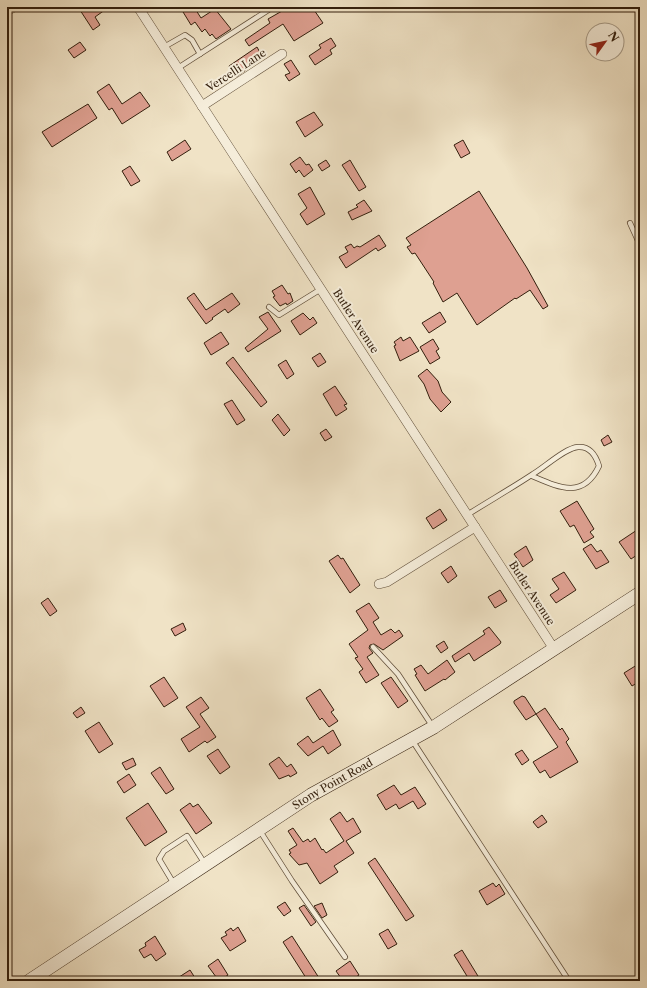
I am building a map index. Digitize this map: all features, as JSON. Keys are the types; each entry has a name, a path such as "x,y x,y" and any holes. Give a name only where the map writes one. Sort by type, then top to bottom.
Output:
{"main road":[{"name":"Stony Point Road","path":"29,981 259,829 339,779 434,727 640,593"}],"street":[{"path":"7,11 14,7"},
{"name":"Butler Avenue","path":"138,7 554,649"},
{"name":"Vercelli Lane","path":"202,106 282,54"},
{"path":"379,584 387,582 475,527"}],"lane":[{"path":"178,68 273,7"},
{"path":"164,47 185,35 192,40 200,54"},
{"path":"630,223 640,245"},
{"path":"269,307 279,315 321,289"},
{"path":"467,514 532,476 566,451 578,447 588,449 596,455 599,466 594,476 585,483 566,489 532,476"},
{"path":"373,647 398,674 434,727"},
{"path":"412,740 568,981"},
{"path":"259,829 292,881 345,957"},
{"path":"175,885 159,858 164,851 187,836 206,865"}],"building":[{"path":"78,7 109,7 95,17 100,25 93,30"},
{"path":"180,7 194,7 201,18 215,9 231,29 216,39 212,34 210,36 205,29 202,32 195,22 191,25"},
{"path":"289,7 312,7 323,23 294,41 283,24 249,46 245,40 270,23 268,19"},
{"path":"331,38 336,46 330,50 332,54 315,65 309,56 321,48 319,45"},
{"path":"80,42 86,50 74,58 68,50"},
{"path":"257,47 263,58 236,77 229,66"},
{"path":"291,60 300,74 289,81 285,75 290,73 284,64"},
{"path":"109,84 122,104 140,92 150,106 122,124 112,108 109,110 97,92"},
{"path":"88,104 97,118 52,147 42,132"},
{"path":"314,112 323,125 305,137 296,122"},
{"path":"185,140 191,149 172,161 167,152"},
{"path":"463,140 470,153 461,158 454,145"},
{"path":"300,157 306,165 309,164 313,170 304,177 299,170 296,173 290,164"},
{"path":"326,160 330,166 322,171 318,165"},
{"path":"350,160 366,187 359,191 342,165"},
{"path":"130,166 140,181 131,186 122,171"},
{"path":"310,187 325,214 307,225 300,214 307,208 298,194"},
{"path":"479,191 527,268 548,306 543,309 530,290 516,299 515,298 477,325 457,293 443,302 433,283 434,282 415,253 412,254 407,247 411,245 406,238"},
{"path":"364,200 372,211 352,220 348,212 358,207 356,205"},
{"path":"379,235 386,246 378,251 376,248 346,268 339,257 348,252 345,247 351,244 354,248 357,246 360,247"},
{"path":"282,285 288,294 290,293 293,301 287,305 286,303 280,306 273,297 275,296 272,291"},
{"path":"194,293 206,310 232,293 240,304 228,313 225,309 206,324 187,298"},
{"path":"268,312 281,331 248,352 245,348 268,329 259,317"},
{"path":"440,312 446,322 429,333 422,323"},
{"path":"303,313 310,320 313,317 317,323 300,335 291,321"},
{"path":"221,332 229,344 211,355 204,343"},
{"path":"401,337 403,341 410,337 419,351 400,361 394,346 396,345 394,342"},
{"path":"433,339 439,349 436,351 440,358 430,364 420,347"},
{"path":"320,353 326,362 318,367 312,358"},
{"path":"233,357 267,402 261,407 226,363"},
{"path":"286,360 294,374 287,379 278,365"},
{"path":"427,369 438,381 442,392 451,402 441,412 430,399 424,384 418,376"},
{"path":"335,386 347,404 344,405 347,409 336,416 323,394"},
{"path":"232,400 245,420 237,425 224,404"},
{"path":"278,414 290,430 284,436 272,420"},
{"path":"326,429 332,437 325,441 320,433"},
{"path":"608,435 612,442 604,446 601,440"},
{"path":"577,501 594,529 590,532 594,537 584,543 574,525 570,527 560,511"},
{"path":"440,509 447,520 433,529 426,518"},
{"path":"637,530 640,534 640,540 636,543 640,549 640,553 631,559 619,542"},
{"path":"591,544 597,552 601,550 609,562 596,569 583,549"},
{"path":"526,546 533,560 523,567 514,554"},
{"path":"338,555 341,559 343,558 360,585 350,593 329,561"},
{"path":"451,566 457,576 448,583 441,573"},
{"path":"564,572 576,590 556,603 550,595 559,589 552,579"},
{"path":"500,590 507,601 495,608 488,597"},
{"path":"48,598 57,611 50,616 41,603"},
{"path":"369,603 379,618 373,622 381,635 391,629 395,633 399,630 403,636 383,650 374,644 370,645 369,648 373,653 367,657 379,675 366,683 359,672 363,669 355,658 358,657 349,644 368,630 356,611"},
{"path":"183,623 186,630 175,636 171,629"},
{"path":"489,627 501,642 500,644 474,661 469,653 455,662 452,656 485,634 483,631"},
{"path":"444,641 448,648 441,653 436,646"},
{"path":"447,660 455,672 445,680 444,679 425,691 415,675 417,674 414,669 421,665 428,674"},
{"path":"640,663 640,681 632,686 624,673"},
{"path":"164,677 178,698 164,707 150,686"},
{"path":"391,677 408,701 398,708 381,683"},
{"path":"320,689 334,710 331,712 338,721 329,727 322,718 320,720 306,698"},
{"path":"522,696 525,697 536,714 526,720 514,703 514,701"},
{"path":"201,697 209,708 200,714 216,737 207,743 205,741 189,752 181,739 200,727 186,707"},
{"path":"81,707 85,713 77,718 73,713"},
{"path":"545,708 560,730 562,728 569,739 566,742 578,762 550,778 545,770 540,773 533,762 558,747 536,714"},
{"path":"99,722 113,744 99,753 85,731"},
{"path":"333,730 341,745 328,754 323,746 308,756 297,744 308,736 313,743"},
{"path":"218,749 230,767 220,774 207,756"},
{"path":"522,750 529,760 522,765 515,754"},
{"path":"279,757 287,767 291,764 297,773 290,777 289,775 279,779 269,764"},
{"path":"133,758 136,765 126,770 122,763"},
{"path":"160,767 174,789 166,794 151,773"},
{"path":"129,774 136,785 124,793 117,782"},
{"path":"394,785 401,795 415,787 426,804 418,809 413,801 399,809 396,804 386,810 377,795"},
{"path":"148,803 167,832 145,846 126,818"},
{"path":"190,803 193,807 198,804 212,823 196,834 180,810"},
{"path":"340,812 347,822 353,818 361,832 346,841 354,853 334,866 338,872 320,884 307,863 299,865 289,854 291,853 289,850 297,845 288,831 293,828 303,842 308,839 310,842 315,838 322,850 323,849 326,853 344,841 330,819"},
{"path":"542,815 547,822 538,828 533,822"},
{"path":"375,858 414,916 406,921 368,863"},
{"path":"493,883 496,887 499,884 505,894 487,905 479,891"},
{"path":"285,902 291,911 284,916 277,907"},
{"path":"322,903 327,915 322,918 314,906"},
{"path":"304,905 316,922 311,926 299,908"},
{"path":"238,927 246,941 230,951 221,938 227,935 225,932 231,928 233,931"},
{"path":"388,929 397,944 388,949 379,934"},
{"path":"155,936 166,954 156,961 151,954 144,958 139,950 146,946 145,943"},
{"path":"292,936 321,981 308,981 283,942"},
{"path":"462,950 481,981 470,981 454,955"},
{"path":"218,959 228,975 219,981 208,966"},
{"path":"350,961 359,975 350,981 343,981 336,971"},
{"path":"190,970 197,981 173,981"}]}
